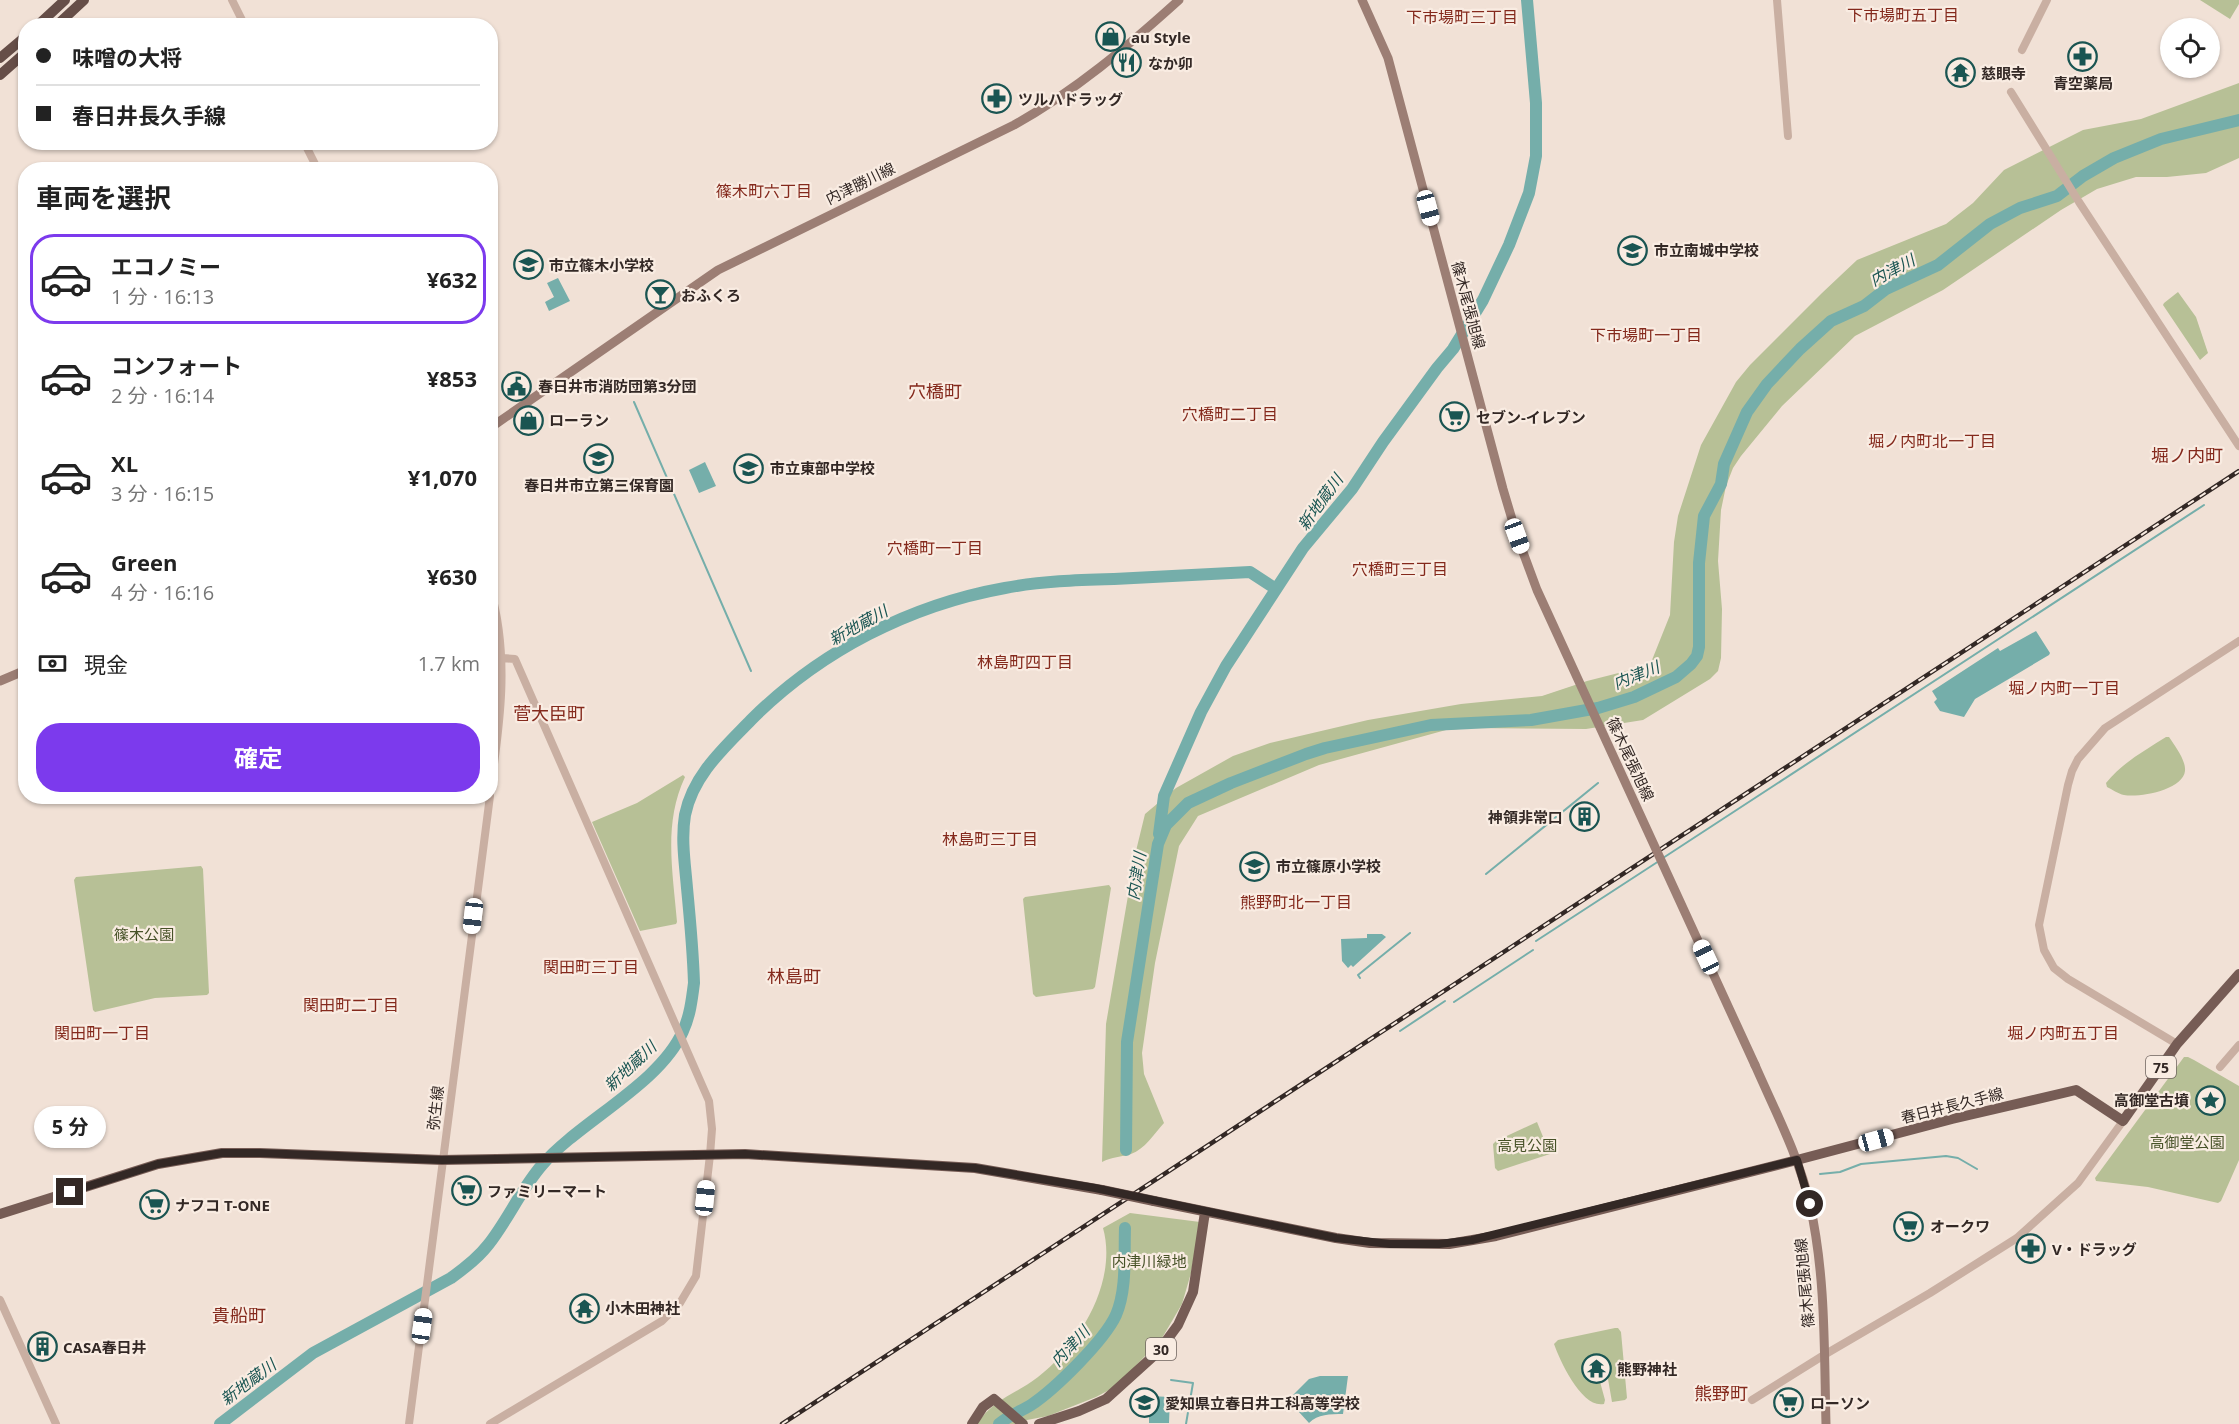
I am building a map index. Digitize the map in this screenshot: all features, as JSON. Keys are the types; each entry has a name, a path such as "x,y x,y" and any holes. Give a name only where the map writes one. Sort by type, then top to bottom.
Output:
{"highway":[{"path":"46,18 65,0"},
{"path":"65,18 84,0"},
{"path":"0,58 18,43"},
{"path":"0,75 18,59"}],"main road":[{"name":"内津勝川線","path":"498,422 718,270 1014,125 1057,100 1102,67 1179,0"},
{"name":"篠木尾張旭線","path":"1362,0 1388,58 1503,489 1537,590 1780,1118 1797,1160 1810,1204 1820,1262 1826,1424"},
{"path":"0,681 18,673"},
{"name":"75","path":"2122,1121 2177,1044 2239,974"},
{"name":"春日井長久手線","path":"0,1214 158,1164 222,1153 442,1160 710,1155 806,1157 955,1167 1018,1175 1102,1190 1363,1242 1449,1244 1496,1236 1952,1119 2076,1090 2122,1121"},
{"name":"30","path":"1039,1424 1079,1411 1106,1399 1158,1353 1178,1325 1192,1292 1205,1212"},
{"path":"972,1424 983,1407 994,1400 1023,1424"}],"street":[{"path":"232,0 240,18"},
{"path":"1777,0 1788,136"},
{"path":"2022,50 2047,0"},
{"path":"2011,92 2079,202 2239,447"},
{"path":"498,630 502,658 498,730"},
{"path":"2177,1044 2068,979 2054,968 2044,950 2039,925 2070,778 2085,749 2105,728 2239,641"},
{"path":"490,1424 662,1321 680,1303 696,1276 712,1129 709,1101 515,659 502,658"},
{"name":"弥生線","path":"409,1424 489,804"},
{"path":"2220,1068 2239,1045"},
{"path":"1752,1400 2018,1238 2078,1183 2122,1121"},
{"path":"0,1300 56,1424"}],"green space":[{"path":"2200,0 2239,0 2239,4 2230,19"},
{"path":"2239,83 2239,158 2206,173 2136,177 2097,189 2061,210 1943,290 1855,336 1782,406 1741,456 1726,486 1721,510 1718,561 1722,609 1721,658 1718,671 1710,679 1643,720 1586,729 1472,728 1446,730 1319,765 1198,816 1179,846 1155,963 1142,1053 1144,1074 1164,1123 1141,1149 1102,1162 1106,1024 1135,855 1145,814 1176,788 1233,756 1270,743 1368,720 1461,704 1542,696 1587,681 1650,665 1670,615 1674,542 1678,516 1701,445 1736,382 1822,293 1857,260 1946,224 1973,203 2004,170 2083,130 2141,119"},
{"path":"2178,292 2196,317 2208,353 2200,360 2163,305"},
{"path":"2169,737 2177,749 2185,767 2182,778 2177,783 2149,794 2131,796 2107,787 2106,783 2119,769"},
{"path":"683,775 685,777 674,812 671,848 677,922 640,931 592,822 637,803"},
{"name":"篠木公園","path":"201,866 203,869 209,993 207,995 155,998 95,1012 74,880 76,877"},
{"path":"1109,885 1111,888 1095,987 1036,997 1033,994 1023,899"},
{"name":"高御堂公園","path":"2184,1057 2194,1060 2239,1086 2239,1160 2221,1201 2218,1203 2148,1187 2096,1181 2095,1178"},
{"name":"高見公園","path":"1537,1122 1550,1154 1498,1171 1495,1168 1493,1144"},
{"name":"内津川緑地","path":"1130,1213 1200,1222 1191,1273 1182,1304 1162,1338 1129,1373 1111,1389 1096,1397 1048,1416 1027,1420 1020,1424 977,1424 990,1408 1038,1377 1068,1348 1081,1330 1100,1290 1105,1269 1106,1248 1103,1228"},
{"name":"熊野神社","path":"1615,1328 1621,1332 1627,1398 1612,1402 1604,1356 1598,1356 1599,1378 1605,1400 1604,1404 1596,1404 1580,1392 1573,1382 1554,1344 1558,1340"}],"water":[{"path":"558,278 570,301 549,311 545,302 554,297 547,283"},
{"path":"705,462 716,486 699,493 689,470"},
{"path":"2036,631 2050,653 2049,655 1975,699 1964,717 1940,711 1934,702 1937,699 1932,691 1998,648 2000,651"},
{"path":"1367,934 1382,934 1386,937 1353,967 1351,965 1348,968 1342,961 1341,939 1367,938"},
{"path":"1320,1376 1348,1376 1343,1414 1320,1416 1309,1423 1288,1400 1309,1379"},
{"path":"1149,1396 1170,1397 1169,1423 1149,1423"}],"waterway":[{"name":"新地蔵川","path":"1159,834 1164,796 1201,712 1226,666 1303,548 1352,489 1383,442 1453,349 1483,300 1509,245 1529,193 1536,156 1536,103 1527,0"},
{"name":"内津川","path":"1126,1150 1127,1042 1158,844 1166,825 1188,803 1231,783 1325,748 1431,725 1531,720 1598,708 1634,697 1676,677 1691,664 1697,656 1699,647 1699,563 1704,516 1721,484 1724,464 1747,412 1767,384 1800,349 1831,321 1864,306 1886,289 1938,265 1990,224 2020,208 2057,196 2083,176 2114,158 2161,139 2239,120"},
{"path":"634,402 751,671"},
{"path":"1663,858 2204,505"},
{"name":"新地蔵川","path":"220,1424 313,1353 451,1278 466,1267 495,1235 542,1165 577,1133 638,1085 672,1050 687,1019 694,983 683,842 685,815 689,801 695,787 711,763 730,741 778,695 806,673 868,634 935,606 1005,588 1060,581 1250,572 1276,589"},
{"path":"1486,874 1598,783"},
{"path":"1536,941 1659,861"},
{"path":"1360,978 1358,975 1410,933"},
{"path":"1454,1002 1533,950"},
{"path":"1400,1031 1445,1001"},
{"path":"1820,1174 1840,1172 1861,1164 1946,1156 1958,1158 1977,1169"},
{"name":"内津川","path":"999,1424 1031,1405 1053,1388 1090,1351 1110,1326 1120,1305 1122,1294 1125,1228"},
{"path":"1124,1257 1173,1263"},
{"path":"1171,1380 1193,1383 1186,1424"}],"railway":[{"path":"782,1424 2239,471"}],"place":[{"name":"au Style","path":"1110,37"},
{"name":"青空薬局","path":"2083,56"},
{"name":"なか卯","path":"1127,63"},
{"name":"慈眼寺","path":"1960,73"},
{"name":"ツルハドラッグ","path":"997,99"},
{"name":"市立南城中学校","path":"1633,250"},
{"name":"市立篠木小学校","path":"528,265"},
{"name":"おふくろ","path":"660,295"},
{"name":"春日井市消防団第3分団","path":"517,386"},
{"name":"セブン-イレブン","path":"1455,417"},
{"name":"ローラン","path":"528,420"},
{"name":"春日井市立第三保育園","path":"599,458"},
{"name":"市立東部中学校","path":"749,468"},
{"name":"神領非常口","path":"1584,817"},
{"name":"市立篠原小学校","path":"1255,866"},
{"name":"高御堂古墳","path":"2210,1100"},
{"name":"ファミリーマート","path":"466,1191"},
{"name":"ナフコ T-ONE","path":"154,1205"},
{"name":"オークワ","path":"1909,1226"},
{"name":"V・ドラッグ","path":"2031,1249"},
{"name":"小木田神社","path":"584,1308"},
{"name":"CASA春日井","path":"42,1347"},
{"name":"熊野神社","path":"1596,1369"},
{"name":"愛知県立春日井工科高等学校","path":"1144,1403"},
{"name":"ローソン","path":"1789,1403"}],"district":[{"name":"下市場町五丁目","path":"1903,15"},
{"name":"下市場町三丁目","path":"1462,17"},
{"name":"篠木町六丁目","path":"764,191"},
{"name":"下市場町一丁目","path":"1646,335"},
{"name":"穴橋町","path":"935,391"},
{"name":"穴橋町二丁目","path":"1230,414"},
{"name":"堀ノ内町北一丁目","path":"1932,441"},
{"name":"堀ノ内町","path":"2187,455"},
{"name":"穴橋町一丁目","path":"935,548"},
{"name":"穴橋町三丁目","path":"1400,569"},
{"name":"林島町四丁目","path":"1025,662"},
{"name":"堀ノ内町一丁目","path":"2064,688"},
{"name":"菅大臣町","path":"549,713"},
{"name":"林島町三丁目","path":"990,839"},
{"name":"熊野町北一丁目","path":"1296,902"},
{"name":"関田町三丁目","path":"591,967"},
{"name":"林島町","path":"794,976"},
{"name":"関田町二丁目","path":"351,1005"},
{"name":"関田町一丁目","path":"102,1033"},
{"name":"堀ノ内町五丁目","path":"2063,1033"},
{"name":"貴船町","path":"239,1315"},
{"name":"熊野町","path":"1721,1393"}],"route":[{"path":"70,1192 158,1164 222,1153 442,1160 745,1154 975,1168 1095,1188 1336,1238 1370,1243 1449,1244 1496,1236 1797,1160 1810,1204"}]}
